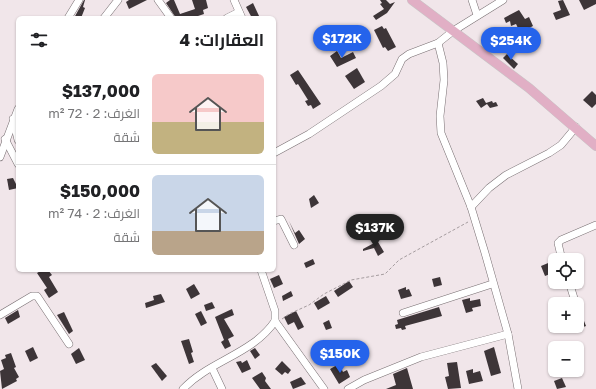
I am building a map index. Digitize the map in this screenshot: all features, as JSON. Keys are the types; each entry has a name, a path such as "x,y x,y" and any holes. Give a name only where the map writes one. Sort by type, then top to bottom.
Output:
{"main road":[{"path":"412,0 529,88 576,127 596,146"}],"street":[{"path":"69,16 79,0"},
{"path":"106,16 118,0"},
{"path":"158,0 170,16"},
{"path":"234,0 240,15"},
{"path":"472,0 477,15"},
{"path":"276,152 309,134 381,86 395,74 402,58 438,43 477,15 503,0"},
{"path":"438,43 444,69 440,116 441,133 470,207 485,253 492,284 508,334 518,389"},
{"path":"0,157 16,113"},
{"path":"13,119 16,132"},
{"path":"470,207 506,175 549,153 560,145 576,127"},
{"path":"6,139 16,160"},
{"path":"276,220 281,219 294,245"},
{"path":"560,253 558,243 561,240 596,225"},
{"path":"263,272 275,311 276,322 324,389"},
{"path":"403,313 492,284"},
{"path":"0,315 32,296 37,296 69,344"},
{"path":"183,389 190,381 233,357 276,322"},
{"path":"348,389 364,380 395,369 420,357 508,334"},
{"path":"212,368 222,389"}],"path":[{"path":"276,322 289,314 309,306 324,294 351,280 385,274 399,260 474,219"}],"building":[{"path":"85,0 83,7 85,8 82,16 75,16"},
{"path":"129,0 147,0 129,9 126,2"},
{"path":"170,0 174,0 180,14 195,9 192,0 206,0 208,8 203,10 204,14 198,16 175,16 166,3"},
{"path":"380,0 386,0 390,4 395,2 387,13 376,20 373,16 384,9 380,4 382,3"},
{"path":"563,0 570,15 556,20 553,13 561,10 558,1"},
{"path":"579,0 596,0 596,4 584,10"},
{"path":"253,3 259,16 251,16 246,7"},
{"path":"519,10 525,19 529,17 533,26 523,31 522,28 519,30 516,24 511,26 510,21 506,23 504,18"},
{"path":"382,26 384,29 386,28 396,47 388,51 385,47 383,48 374,30"},
{"path":"337,51 341,58 353,52 356,58 337,67 330,56"},
{"path":"507,54 518,64 514,69 503,58"},
{"path":"357,68 365,82 354,89 345,76"},
{"path":"298,70 321,104 313,109 311,105 308,106 305,101 308,100 298,84 296,85 290,75"},
{"path":"592,91 596,95 596,104 592,108 583,100"},
{"path":"483,98 486,103 492,101 493,103 496,102 498,106 490,108 487,104 481,108 476,101"},
{"path":"13,178 16,184 16,188 9,190 7,179"},
{"path":"314,195 319,203 311,208 309,199"},
{"path":"289,221 295,233 299,230 305,239 299,244"},
{"path":"378,242 384,252 378,256 374,248 363,251 363,249"},
{"path":"313,259 315,264 306,268 304,263"},
{"path":"548,263 548,275 545,276 541,266"},
{"path":"50,272 52,275 49,277 58,292 49,298 44,290 47,288 37,273"},
{"path":"279,275 283,284 274,288 270,279"},
{"path":"440,277 442,285 434,287 432,279"},
{"path":"349,281 353,287 338,297 334,291"},
{"path":"194,284 200,294 191,299 186,289"},
{"path":"406,287 406,290 409,289 412,296 401,299 398,290"},
{"path":"291,291 293,296 283,301 282,296"},
{"path":"161,294 165,302 146,308 145,303 154,300 153,296"},
{"path":"326,296 330,303 318,310 314,303"},
{"path":"470,298 470,301 480,299 481,306 472,308 473,311 466,313 462,300"},
{"path":"212,302 215,308 206,311 204,305"},
{"path":"439,307 442,316 405,326 406,329 396,329 395,325 398,324 397,320"},
{"path":"232,309 234,315 224,319 234,336 228,339 231,346 225,349 221,342 224,340 215,317"},
{"path":"18,310 20,317 8,324 5,318"},
{"path":"201,311 207,323 201,326 195,314"},
{"path":"296,311 304,327 298,330 294,322 288,325 284,317"},
{"path":"64,312 73,331 69,334 57,315"},
{"path":"329,320 332,328 326,330 323,323"},
{"path":"189,339 194,362 189,364 181,341"},
{"path":"33,347 38,358 30,362 25,351"},
{"path":"494,347 501,373 491,376 484,351"},
{"path":"79,348 85,360 76,364 71,354"},
{"path":"255,348 260,355 255,359 250,351"},
{"path":"11,353 16,367 14,368 19,377 16,379 17,381 2,389 0,371 4,369 1,360 6,358 5,355"},
{"path":"247,360 251,369 242,373 236,362 241,361 242,363"},
{"path":"282,361 291,370 288,374 285,372 282,375 275,369"},
{"path":"457,362 461,388 448,389 445,377 449,376 447,363"},
{"path":"156,363 167,376 162,381 151,366"},
{"path":"339,364 343,372 347,370 350,377 339,384 330,369"},
{"path":"407,368 413,389 386,389 396,385 393,374"},
{"path":"473,369 473,373 480,371 483,381 469,384 466,371"},
{"path":"262,372 266,378 265,381 271,389 260,389 252,378"},
{"path":"301,377 306,384 293,389 290,382"},
{"path":"562,378 566,387 557,389 554,381"}]}
